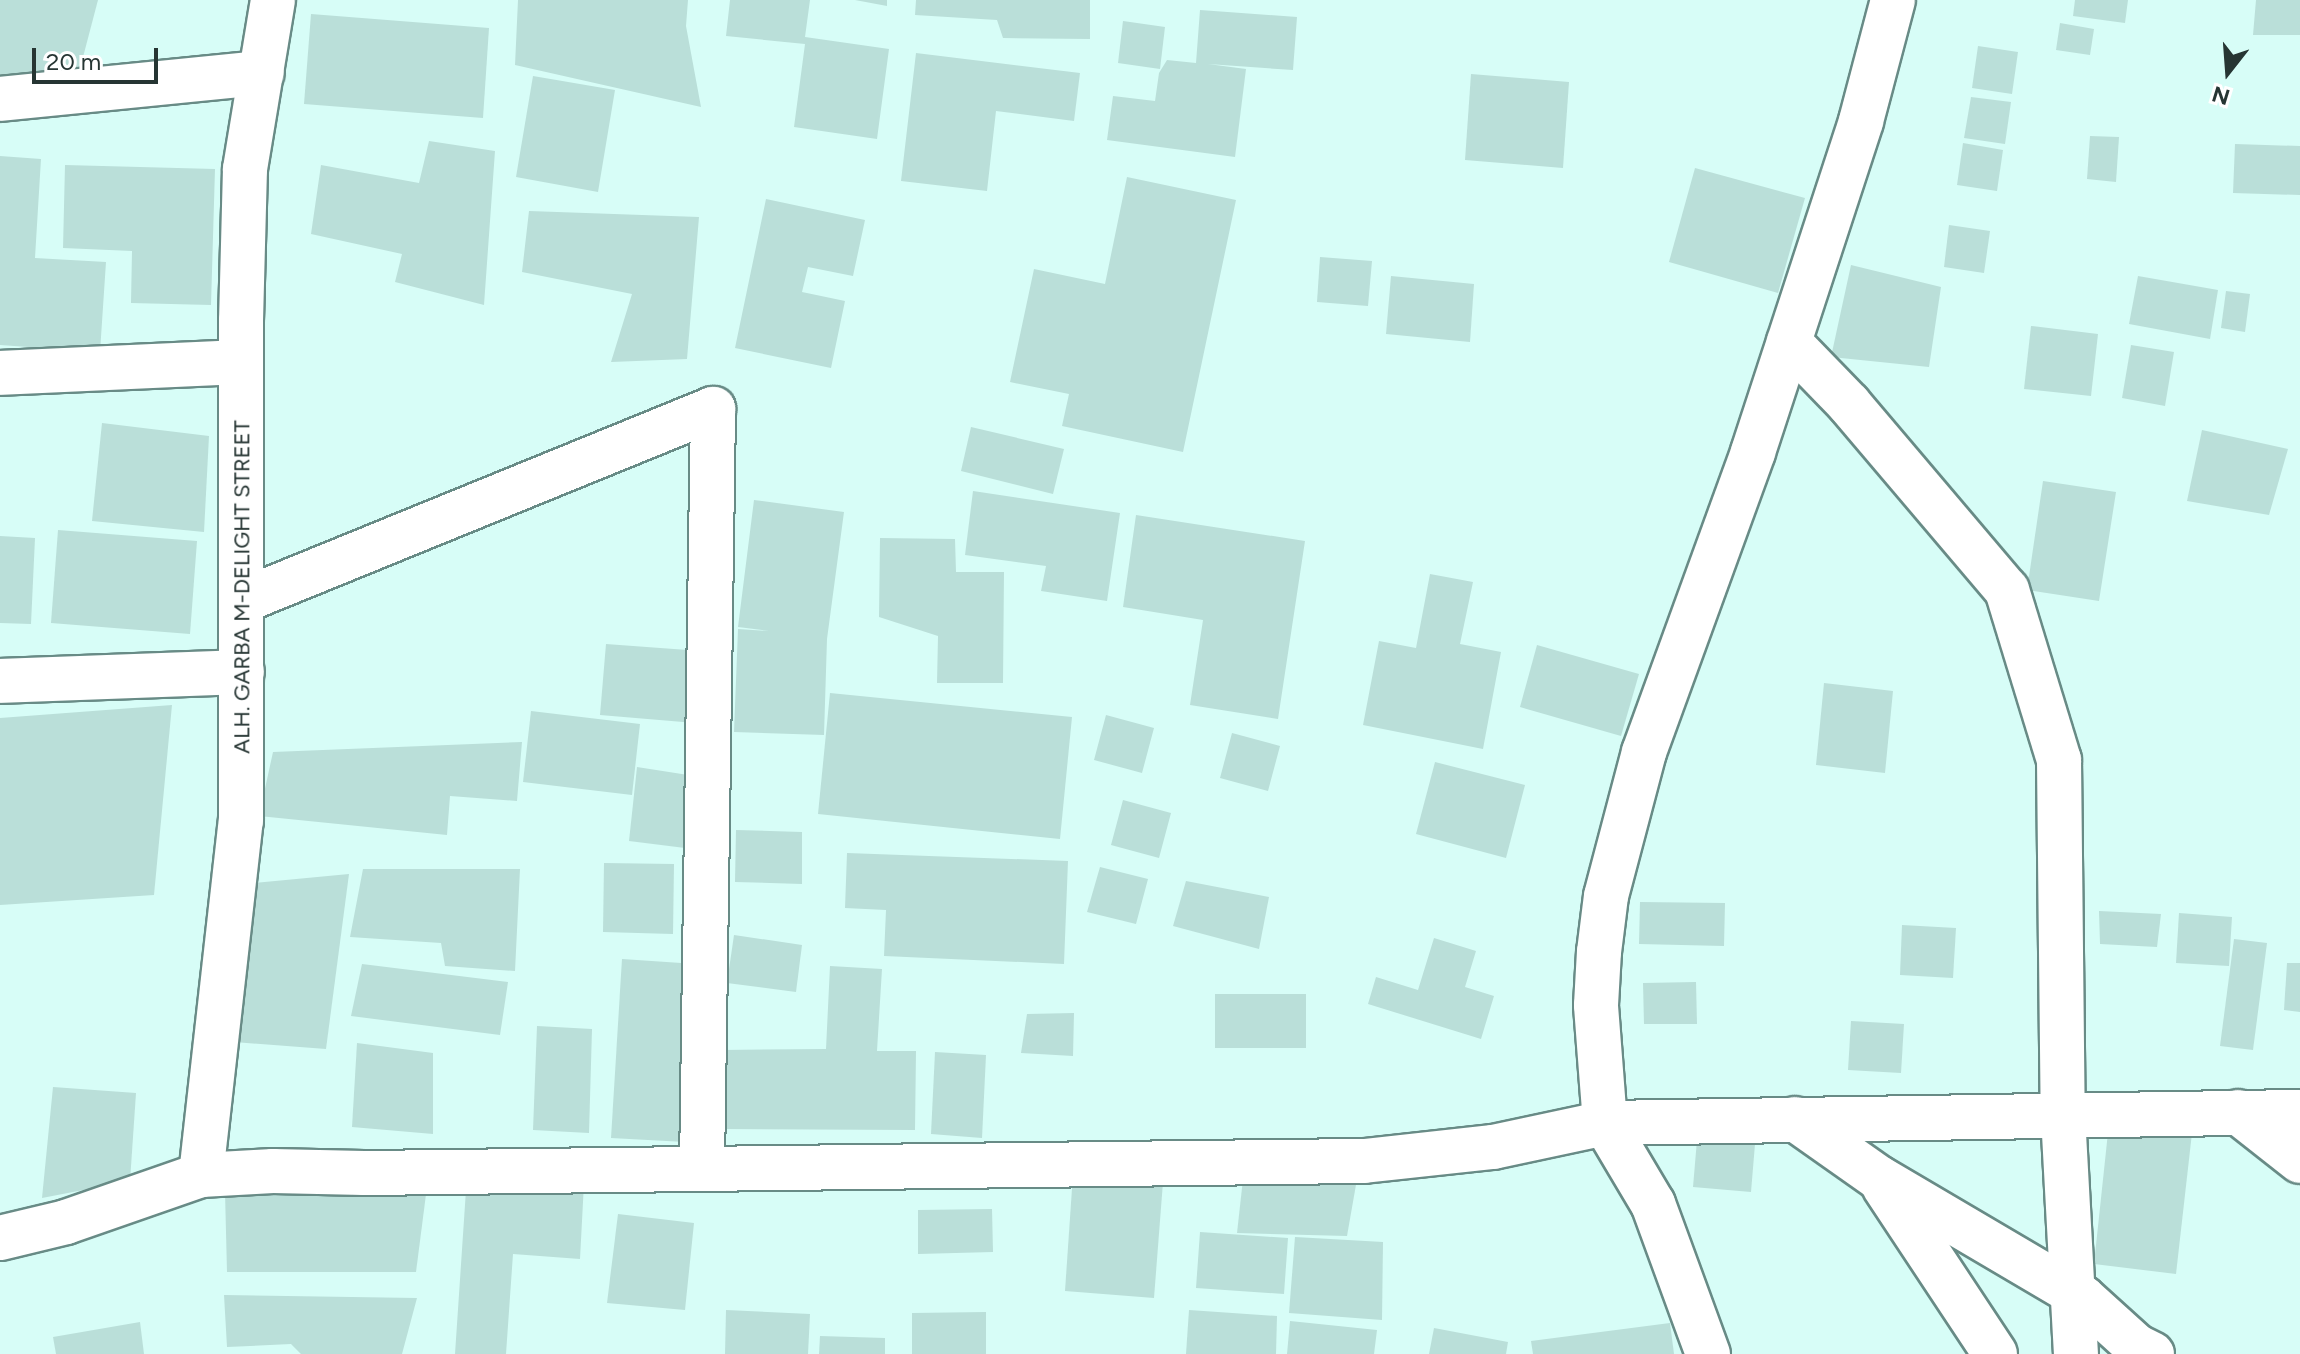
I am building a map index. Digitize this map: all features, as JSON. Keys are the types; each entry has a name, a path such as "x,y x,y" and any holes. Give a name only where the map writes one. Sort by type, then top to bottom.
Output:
{"street":[{"name":"ALH. GARBA M-DELIGHT STREET","path":"201,1175 241,821 241,362 245,169 273,0"},
{"path":"1708,1354 1653,1204 1605,1123 1596,1005 1606,896 1644,752 1753,452 1861,121 1893,0"},
{"path":"0,99 262,73"},
{"path":"1789,342 1849,404 2007,590 2059,760 2063,1115 2076,1354"},
{"path":"0,373 241,362"},
{"path":"242,601 713,409 702,1167"},
{"path":"0,681 242,672"},
{"path":"2238,1112 2300,1161"},
{"path":"0,1238 66,1222 201,1175 273,1171 364,1173 1364,1161 1493,1147 1605,1123 2300,1112"},
{"path":"1795,1119 1879,1178 2071,1290 2136,1346 2152,1354"},
{"path":"1879,1178 1995,1354"}],"building":[{"path":"0,0 98,0 77,80 0,78"},
{"path":"518,0 688,0 686,26 701,107 515,65"},
{"path":"730,0 810,0 805,37 889,49 877,139 794,127 805,44 726,36"},
{"path":"855,0 887,0 887,6"},
{"path":"916,0 1090,0 1090,39 1003,38 997,20 915,15"},
{"path":"2075,0 2128,0 2125,23 2073,16"},
{"path":"2256,0 2300,0 2300,35 2253,35"},
{"path":"1200,10 1297,17 1293,70 1208,64 1246,69 1235,157 1107,140 1113,96 1155,101 1159,73 1167,60 1196,63"},
{"path":"311,14 489,28 483,118 304,104"},
{"path":"1123,21 1165,27 1160,69 1118,63"},
{"path":"2060,23 2094,29 2090,55 2056,50"},
{"path":"1978,46 2018,52 2012,94 1972,88"},
{"path":"916,53 1080,73 1074,121 996,111 987,191 901,181"},
{"path":"1471,74 1569,82 1563,168 1465,160"},
{"path":"533,76 615,90 598,192 516,177"},
{"path":"1971,97 2011,102 2005,144 1964,138"},
{"path":"2090,136 2119,137 2116,182 2087,179"},
{"path":"429,141 495,151 484,305 395,282 402,254 311,234 321,165 419,183"},
{"path":"1963,143 2003,150 1997,191 1957,185"},
{"path":"2235,144 2300,146 2300,195 2233,193"},
{"path":"0,156 41,159 35,258 106,262 100,352 0,345"},
{"path":"65,165 215,169 211,305 131,303 132,251 63,248"},
{"path":"1695,168 1805,198 1778,293 1669,262"},
{"path":"1127,177 1236,200 1183,452 1062,426 1069,394 1010,382 1034,269 1105,284"},
{"path":"766,199 865,220 853,276 808,267 802,292 845,301 831,368 735,348"},
{"path":"529,211 699,217 687,359 611,362 632,294 522,272"},
{"path":"1949,225 1990,231 1984,273 1944,267"},
{"path":"1320,257 1372,261 1368,306 1317,302"},
{"path":"1851,265 1941,287 1929,367 1831,357"},
{"path":"1391,276 1474,284 1470,342 1386,334"},
{"path":"2138,276 2218,290 2210,339 2129,324"},
{"path":"2226,291 2250,294 2245,332 2221,328"},
{"path":"2031,326 2098,334 2091,396 2024,389"},
{"path":"2131,345 2174,352 2165,406 2122,398"},
{"path":"102,423 209,436 204,532 92,521"},
{"path":"971,427 1064,449 1053,494 961,471"},
{"path":"2202,430 2288,449 2269,515 2187,501"},
{"path":"2043,481 2116,492 2099,601 2027,590"},
{"path":"973,491 1120,513 1107,601 1041,591 1046,566 965,555"},
{"path":"754,500 844,512 827,639 824,735 734,732 738,629 769,631 738,627"},
{"path":"1136,515 1305,541 1278,719 1190,705 1203,620 1123,607"},
{"path":"58,530 197,541 190,634 51,623"},
{"path":"0,536 35,538 31,624 0,623"},
{"path":"880,538 955,539 956,572 1004,572 1003,683 937,683 938,636 879,617"},
{"path":"1430,574 1473,582 1460,644 1501,652 1483,749 1363,725 1379,641 1416,648"},
{"path":"606,644 701,651 695,723 600,715"},
{"path":"1537,645 1639,674 1621,736 1520,707"},
{"path":"1824,683 1893,691 1885,773 1816,765"},
{"path":"830,693 1072,717 1060,839 818,814"},
{"path":"172,705 154,895 0,905 0,718"},
{"path":"531,711 640,724 632,795 523,782"},
{"path":"1106,715 1154,728 1142,773 1094,760"},
{"path":"1232,733 1280,746 1268,791 1220,778"},
{"path":"522,742 517,801 450,796 447,835 259,816 273,752"},
{"path":"1435,762 1525,785 1506,858 1416,834"},
{"path":"637,767 701,777 693,849 629,841"},
{"path":"1123,800 1171,813 1159,858 1111,845"},
{"path":"736,830 802,832 802,884 735,882"},
{"path":"847,853 1068,861 1064,964 884,956 886,910 845,908"},
{"path":"604,863 674,864 673,934 603,932"},
{"path":"1100,867 1148,879 1136,924 1087,912"},
{"path":"363,869 520,869 515,971 445,966 441,943 350,937"},
{"path":"349,874 326,1049 234,1042 254,883"},
{"path":"1186,881 1269,897 1259,949 1173,926"},
{"path":"1640,902 1725,903 1724,946 1639,944"},
{"path":"2099,911 2161,914 2157,947 2100,944"},
{"path":"2179,913 2232,917 2229,966 2176,963"},
{"path":"1902,925 1956,928 1953,978 1900,975"},
{"path":"734,935 802,945 796,992 727,983"},
{"path":"1434,938 1476,951 1465,987 1494,996 1481,1039 1368,1004 1376,977 1418,990"},
{"path":"2234,939 2267,943 2253,1050 2220,1046"},
{"path":"622,959 696,964 685,1142 611,1138"},
{"path":"2287,963 2300,963 2300,1012 2284,1010"},
{"path":"362,964 508,982 500,1035 351,1016"},
{"path":"830,966 882,969 877,1051 916,1051 915,1130 722,1129 722,1050 826,1049"},
{"path":"1696,982 1697,1024 1644,1024 1643,983"},
{"path":"1215,994 1306,994 1306,1048 1215,1048"},
{"path":"1074,1013 1073,1056 1021,1053 1027,1014"},
{"path":"1851,1021 1904,1024 1901,1073 1848,1070"},
{"path":"537,1026 592,1029 589,1133 533,1130"},
{"path":"357,1043 433,1053 433,1134 352,1127"},
{"path":"935,1052 986,1055 982,1138 931,1134"},
{"path":"53,1087 136,1093 130,1181 42,1198"},
{"path":"2109,1123 2192,1133 2176,1274 2094,1264"},
{"path":"1697,1140 1755,1144 1751,1192 1693,1187"},
{"path":"429,1171 416,1272 227,1272 225,1192"},
{"path":"1073,1174 1163,1182 1154,1298 1065,1291"},
{"path":"467,1175 584,1183 580,1259 513,1254 506,1354 455,1354"},
{"path":"1243,1179 1357,1179 1347,1236 1237,1233"},
{"path":"992,1209 993,1252 918,1254 918,1210"},
{"path":"618,1214 694,1223 685,1310 607,1303"},
{"path":"1200,1232 1288,1238 1284,1294 1196,1288"},
{"path":"1295,1237 1383,1242 1382,1320 1289,1313"},
{"path":"224,1295 417,1298 402,1354 301,1354 291,1344 227,1347"},
{"path":"726,1310 810,1314 808,1354 725,1354"},
{"path":"1189,1310 1277,1316 1276,1354 1186,1354"},
{"path":"986,1312 986,1354 912,1354 912,1313"},
{"path":"1290,1321 1377,1330 1374,1354 1287,1354"},
{"path":"140,1322 144,1354 56,1354 53,1337"},
{"path":"1670,1323 1674,1354 1533,1354 1531,1341"},
{"path":"1434,1328 1508,1342 1506,1354 1429,1354"},
{"path":"820,1336 885,1338 885,1354 819,1354"}]}
